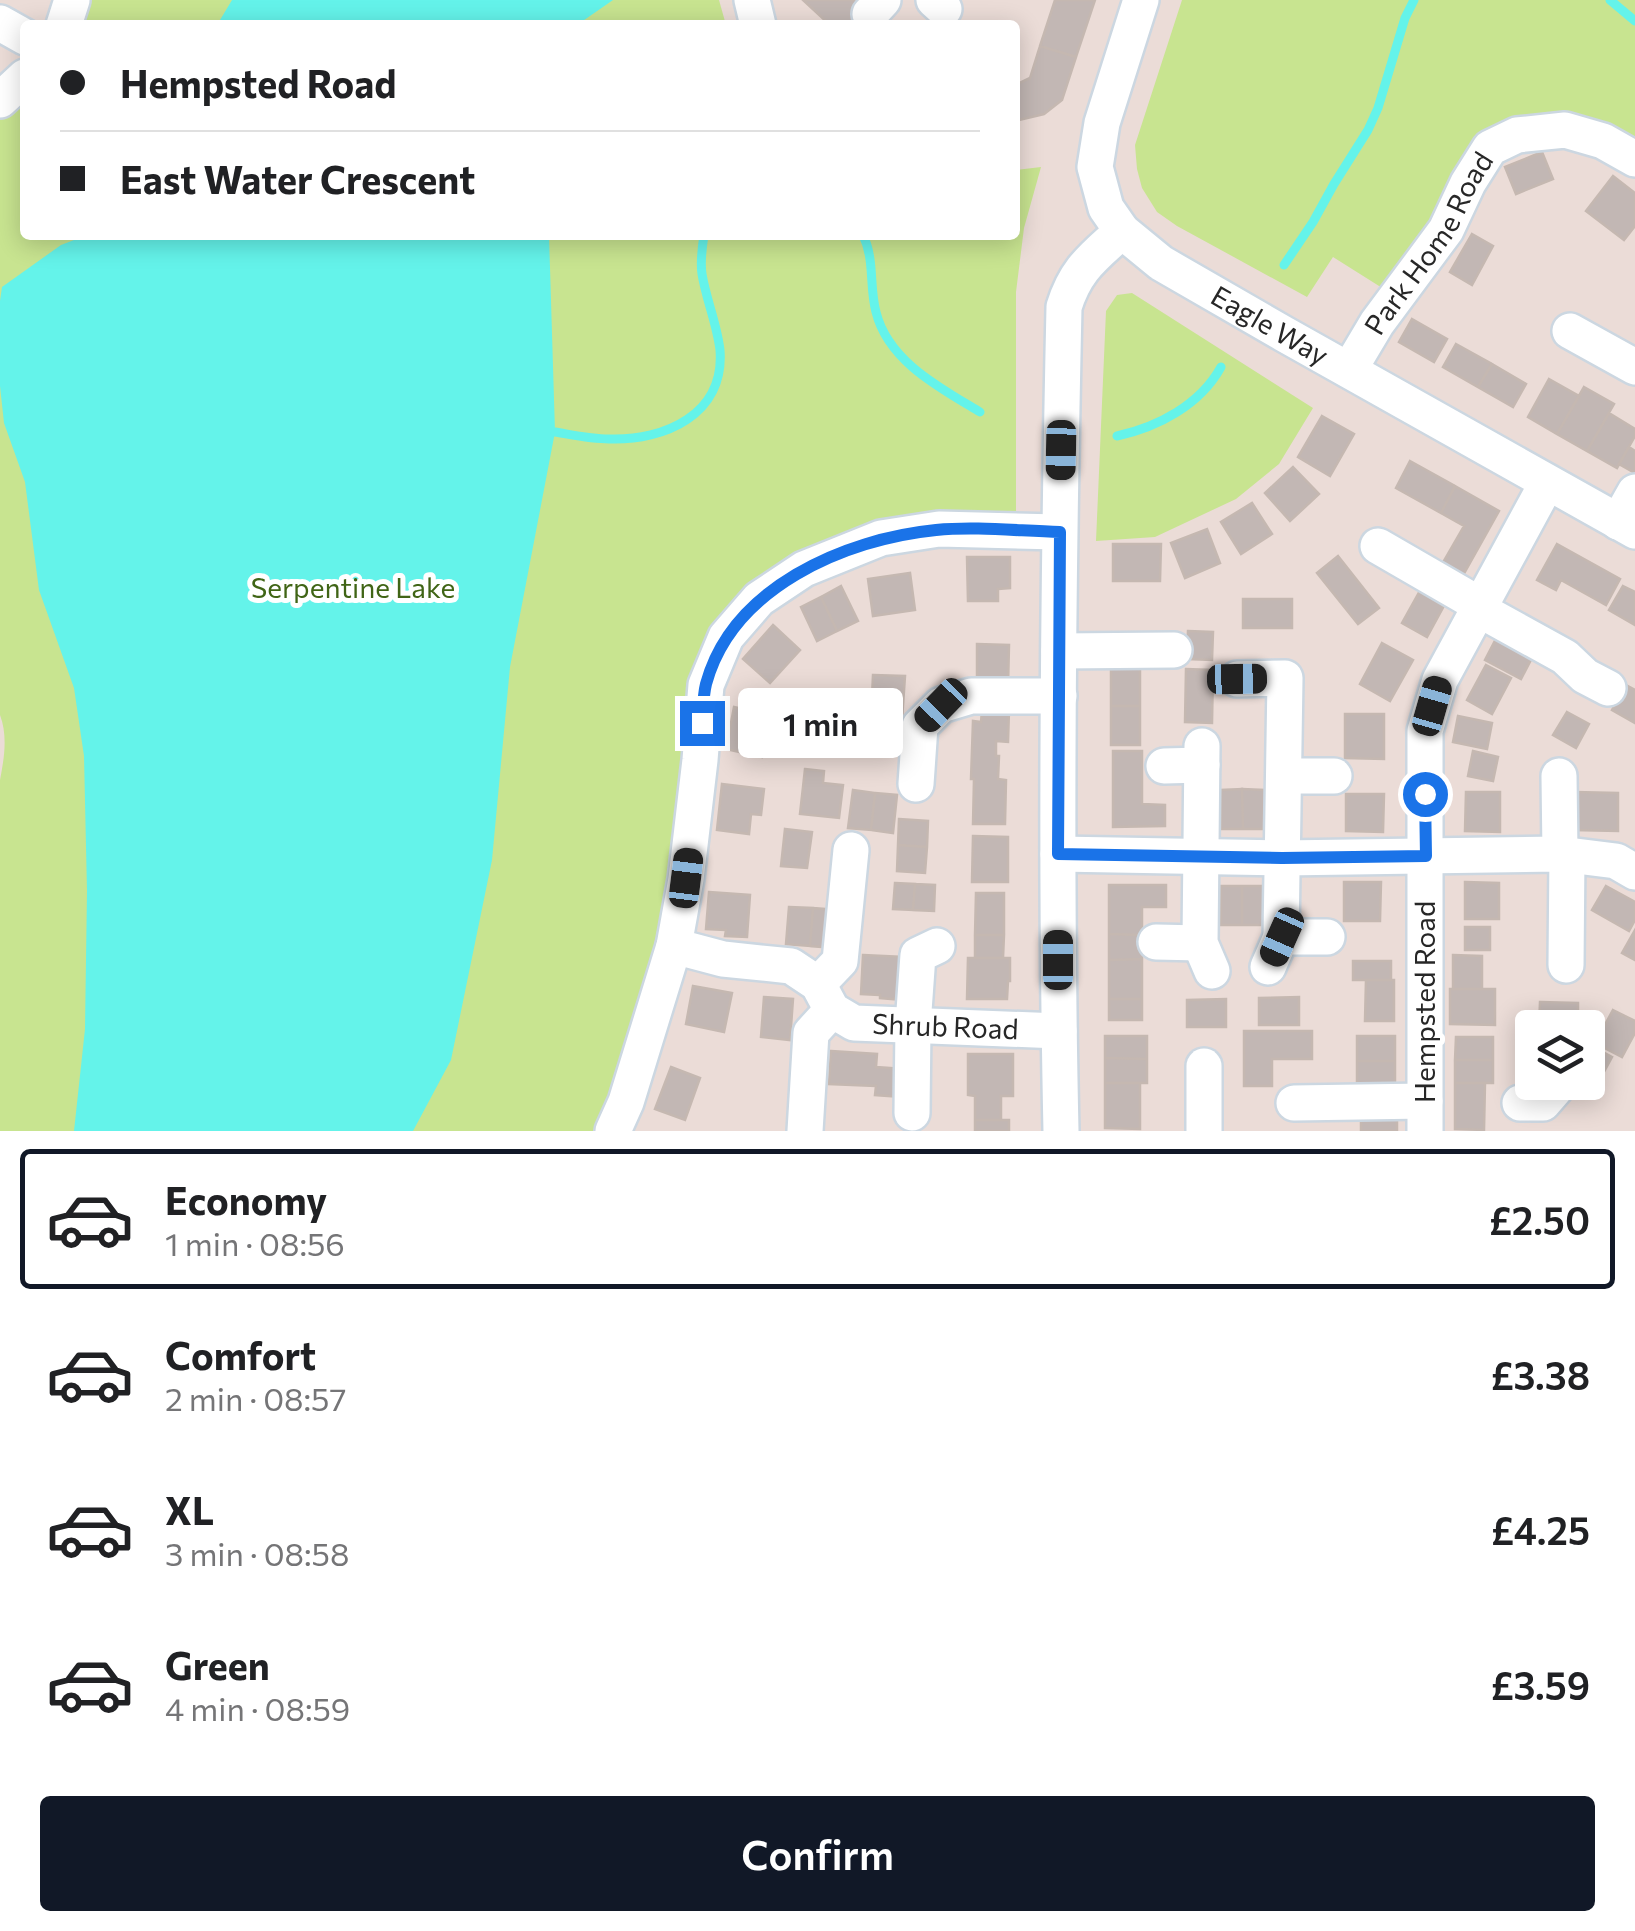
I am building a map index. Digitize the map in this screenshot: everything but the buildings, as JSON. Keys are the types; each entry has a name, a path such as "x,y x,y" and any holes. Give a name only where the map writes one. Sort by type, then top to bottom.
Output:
{"street":[{"name":"Eagle Way","path":"1141,0 1102,124 1094,167 1106,208 1122,231 1161,263 1547,483 1629,515"},
{"path":"0,100 20,82"},
{"name":"Park Home Road","path":"1349,370 1376,323 1446,230 1490,148 1517,135 1565,130 1603,141 1635,159"},
{"path":"1061,1131 1058,854 1064,307 1071,285 1083,267 1122,231"},
{"path":"1570,331 1635,367"},
{"name":"Hempsted Road","path":"1425,1116 1425,731 1440,680 1547,483"},
{"path":"613,1131 626,1102 674,946 688,859 706,685 726,637 759,598 804,570 881,538 939,530 1060,532"},
{"path":"1378,546 1479,607 1572,644 1585,676 1608,688"},
{"path":"1059,651 1174,650"},
{"path":"1237,679 1285,678 1285,776 1275,952 1327,937"},
{"path":"916,784 920,726 941,705 971,696 1059,696"},
{"path":"1156,942 1206,957 1202,755 1164,766"},
{"path":"1285,776 1334,776"},
{"path":"1558,946 1564,854 1559,776"},
{"name":"Shrub Road","path":"805,1131 812,1034 840,961 851,850"},
{"path":"1058,854 1282,858 1564,854 1616,861 1635,872"},
{"name":"Shrub Road","path":"674,946 724,959 791,966 854,1022 1059,1031"},
{"path":"912,1113 918,955 938,946"},
{"path":"1204,1066 1204,1131"},
{"path":"1294,1103 1425,1116"}],"green space":[{"path":"90,0 719,0 725,20 81,20"},
{"path":"1182,0 1635,0 1635,143 1550,121 1458,190 1387,291 1333,257 1307,297 1177,226 1157,212 1142,188 1135,145"},
{"name":"Serpentine Lake","path":"20,100 20,240 1020,240 1020,169 1041,167 1024,228 1016,292 1016,518 922,517 724,617 678,823 657,941 633,1030 597,1131 0,1131 0,780 5,739 0,715 0,115"},
{"path":"1132,293 1313,408 1279,464 1236,499 1155,537 1096,541 1106,311 1117,295"}],"water":[{"path":"232,0 613,0 584,20 220,20"},
{"name":"Serpentine Lake","path":"74,240 549,240 555,432 510,667 492,860 451,1060 413,1131 74,1131 85,1029 84,756 74,688 39,590 25,482 4,423 0,386 2,287"}],"waterway":[{"path":"1284,265 1368,130 1414,0"},
{"path":"1610,0 1635,21"},
{"path":"555,432 602,439 651,435 670,429 702,407 713,391 720,350 702,274 703,240"},
{"path":"865,240 876,312 892,345 918,371 980,412"},
{"path":"1117,436 1148,427 1190,403 1221,367"}],"route":[{"path":"702,723 706,685 726,637 759,598 804,570 881,538 939,530 1060,532 1058,854 1426,856 1425,794"}]}
